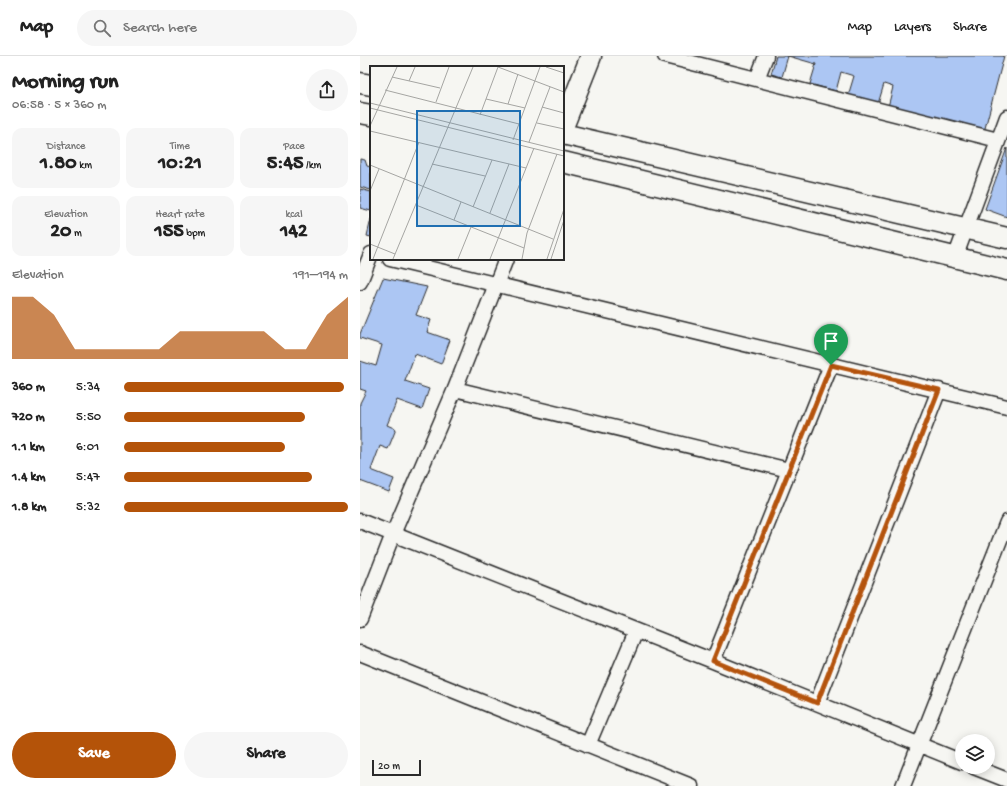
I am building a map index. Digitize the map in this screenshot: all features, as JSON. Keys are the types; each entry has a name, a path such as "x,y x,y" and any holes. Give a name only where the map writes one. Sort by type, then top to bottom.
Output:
{"street":[{"path":"564,124 591,56"},
{"path":"665,56 998,140"},
{"path":"757,79 766,56"},
{"path":"360,82 370,85"},
{"path":"360,113 370,115"},
{"path":"955,258 1007,117"},
{"path":"564,134 1007,238"},
{"path":"564,162 1007,270"},
{"path":"360,252 370,254"},
{"path":"360,282 370,257"},
{"path":"394,260 1007,407"},
{"path":"360,619 393,534 455,389 506,260"},
{"path":"713,661 831,365"},
{"path":"455,389 789,470"},
{"path":"817,703 939,390"},
{"path":"360,521 713,661 955,759"},
{"path":"903,786 1007,522"},
{"path":"588,745 636,631"},
{"path":"360,653 691,786"},
{"path":"992,774 1007,780"}],"building":[{"path":"776,56 788,56 782,77 771,74"},
{"path":"788,56 1004,56 984,132 888,107 893,87 884,84 878,104 848,96 854,76 841,72 836,91 810,84 816,64"},
{"path":"1007,148 1007,217 985,209"},
{"path":"360,159 365,160 367,166 370,167 370,190 360,187"},
{"path":"360,189 370,192 370,211 360,208"},
{"path":"370,223 370,237 367,236"},
{"path":"383,278 427,287 416,315 431,320 427,332 450,340 441,364 415,354 405,381 429,389 422,409 397,400 387,425 396,429 388,449 380,446 371,470 394,479 389,492 360,481 360,403 366,391 360,389 360,361 376,366 382,345 360,338 360,334"}],"route":[{"path":"831,365 939,390 817,703 713,661 831,365"}]}
